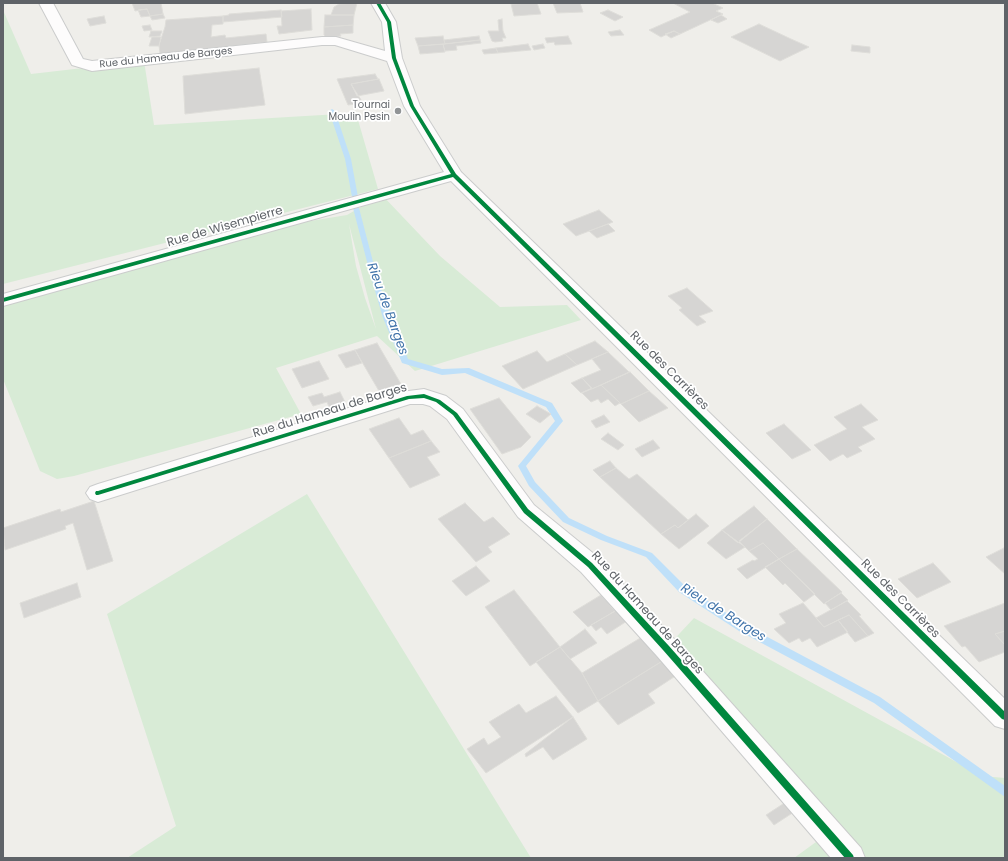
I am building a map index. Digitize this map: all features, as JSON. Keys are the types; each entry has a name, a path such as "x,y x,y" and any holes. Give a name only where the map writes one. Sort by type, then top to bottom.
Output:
{"street":[{"name":"Rue du Hameau de Barges","path":"46,3 77,62 92,66 322,41 336,42 394,58"},
{"name":"Rue des Carrières","path":"378,3 389,22 394,58 412,106 454,175 1005,717"},
{"name":"Rue de Wisempierre","path":"3,300 454,175"},
{"name":"Rue du Hameau de Barges","path":"98,493 409,397 424,396 438,401 455,414 526,511 590,565 666,648 850,858"}],"green space":[{"path":"3,10 31,74 144,61 154,125 356,113 378,189 3,284"},
{"path":"382,195 440,256 500,307 567,305 581,320 415,371 377,336 276,368 301,414 74,476 57,479 40,471 3,379 3,303 298,223 347,215","holes":["349,224 376,329 356,266"]},
{"path":"307,494 531,858 127,858 176,826 107,614"},
{"path":"694,618 982,776 1005,778 1005,858 794,858 827,834 666,648"}],"building":[{"path":"132,3 161,3 163,14 150,16 147,9 135,11"},
{"path":"357,3 354,15 331,15 334,7 339,4"},
{"path":"537,3 541,14 514,16 511,4"},
{"path":"553,3 580,3 583,12 557,13"},
{"path":"673,3 712,3 723,8 716,11 723,14 680,34 674,31 661,37 649,30 690,12"},
{"path":"147,9 150,16 141,17 138,10"},
{"path":"311,9 312,30 279,34 277,26 282,26 281,11"},
{"path":"281,10 282,17 223,22 223,16 229,14"},
{"path":"608,10 623,17 615,21 600,13"},
{"path":"163,14 165,18 152,20 150,16"},
{"path":"325,15 354,15 353,25 324,27"},
{"path":"721,15 727,19 718,23 711,20"},
{"path":"104,16 106,23 90,26 87,19"},
{"path":"223,16 223,24 212,25 211,37 225,35 226,38 266,34 267,42 160,54 159,45 166,20"},
{"path":"502,19 503,31 506,38 502,38 503,41 492,41 488,31 499,31 498,20"},
{"path":"759,24 809,47 780,61 731,37"},
{"path":"150,25 152,30 144,31 142,26"},
{"path":"353,25 353,33 340,34 341,36 326,37 324,35 324,27"},
{"path":"620,30 624,35 611,36 608,32"},
{"path":"151,31 162,31 160,36 149,37"},
{"path":"674,31 680,34 671,38 665,34"},
{"path":"443,36 445,44 418,46 415,38"},
{"path":"479,36 480,40 445,44 444,40"},
{"path":"568,36 572,44 555,45 554,42 547,43 545,38"},
{"path":"152,37 161,37 159,46 149,46"},
{"path":"480,40 481,43 456,46 457,50 445,51 443,44"},
{"path":"443,44 445,52 420,54 418,46"},
{"path":"528,44 531,50 498,53 496,48"},
{"path":"543,44 545,48 534,50 532,46"},
{"path":"852,45 870,47 870,53 851,51"},
{"path":"496,48 498,53 484,54 482,50"},
{"path":"259,68 265,105 185,114 183,76"},
{"path":"375,74 378,79 351,84 363,103 348,105 337,79"},
{"path":"379,79 384,91 357,96 351,84"},
{"path":"599,210 613,222 576,236 563,224"},
{"path":"608,224 615,231 597,238 589,231"},
{"path":"687,288 713,311 699,316 706,322 697,326 679,310 682,308 668,296"},
{"path":"595,341 608,352 577,365 565,354"},
{"path":"377,343 401,384 379,391 355,350"},
{"path":"355,350 362,363 346,368 338,355"},
{"path":"537,351 547,362 565,354 577,365 523,389 502,366"},
{"path":"608,352 629,372 592,389 582,378 601,370 592,359"},
{"path":"319,361 329,379 302,388 292,369"},
{"path":"630,372 649,391 621,404 601,385"},
{"path":"582,378 592,388 581,393 571,383"},
{"path":"601,385 620,403 615,406 608,399 601,403 598,399 591,402 582,393"},
{"path":"649,391 668,408 639,422 621,404"},
{"path":"340,392 345,402 329,407 327,402 313,406 308,397 322,393 324,397"},
{"path":"499,398 531,437 521,447 502,454 470,409"},
{"path":"861,404 878,420 862,427 875,439 858,447 862,451 847,458 843,454 830,461 814,445 847,429 834,417"},
{"path":"537,406 551,414 540,423 526,414"},
{"path":"604,415 610,422 596,428 591,421"},
{"path":"399,418 411,435 423,430 431,441 389,458 369,429"},
{"path":"784,424 811,450 792,459 766,433"},
{"path":"608,433 624,445 618,450 601,439"},
{"path":"653,440 660,448 642,457 635,449"},
{"path":"431,441 440,452 427,457 440,475 410,488 389,458"},
{"path":"610,461 616,468 600,477 593,470"},
{"path":"616,468 629,479 637,474 688,520 678,528 675,525 661,534 600,477"},
{"path":"94,501 113,561 87,570 73,523 65,526 66,529 5,550 3,528 60,509 61,512"},
{"path":"465,503 484,522 493,517 510,534 488,547 492,552 476,562 438,519"},
{"path":"754,506 767,519 738,543 722,530"},
{"path":"696,514 709,526 679,549 661,534 675,525 678,528"},
{"path":"767,519 797,549 779,559 763,543 749,551 739,541"},
{"path":"722,530 745,547 726,559 707,543"},
{"path":"763,543 779,559 747,579 737,569 753,560 758,559 749,551"},
{"path":"1004,548 1005,549 1005,574 986,557"},
{"path":"797,549 842,592 824,604 779,559"},
{"path":"779,559 815,594 804,602 785,583 783,585 765,567"},
{"path":"933,563 951,582 917,598 898,579"},
{"path":"476,566 490,581 466,596 452,581"},
{"path":"77,583 81,597 24,618 20,603"},
{"path":"514,590 560,647 530,666 485,607"},
{"path":"841,593 848,600 831,610 825,603"},
{"path":"601,595 615,611 588,627 573,612"},
{"path":"847,601 861,615 859,616 874,633 868,636 849,615 824,627 816,618"},
{"path":"803,603 824,627 838,620 848,632 817,647 810,638 802,642 799,638 789,643 774,629 786,623 779,614"},
{"path":"1005,603 1005,631 995,634 1005,645 1005,652 979,662 965,646 962,647 944,626"},
{"path":"617,610 627,621 607,634 601,627 596,631 591,625"},
{"path":"849,615 868,636 855,642 838,620"},
{"path":"585,629 597,643 570,659 560,647"},
{"path":"1005,631 1005,645 995,634"},
{"path":"642,637 664,660 598,701 582,673"},
{"path":"560,647 582,673 598,701 578,713 536,662"},
{"path":"664,660 677,675 648,694 655,703 618,725 598,701"},
{"path":"556,696 573,717 486,773 467,749 484,738 488,745 501,737 489,722 519,704 526,713"},
{"path":"573,717 587,739 553,760 543,747 526,757 525,754"},
{"path":"786,802 794,812 774,825 766,815"}],"waterway":[{"name":"Rieu de Barges","path":"332,111 348,159 355,197"},
{"name":"Rieu de Barges","path":"356,208 374,277 387,318 405,361 442,372 466,370 549,405 559,421 522,466 532,484 566,520 604,538 649,555 682,589 742,628 877,700 1005,792"}],"cycle path":[{"path":"378,3 389,22 394,58 412,106 454,175 1005,717"},
{"path":"3,300 454,175"},
{"path":"98,493 409,397 424,396 438,401 455,414 526,511 590,565 666,648 850,858"}],"place":[{"name":"Tournai Moulin Pesin","path":"398,111"}]}
